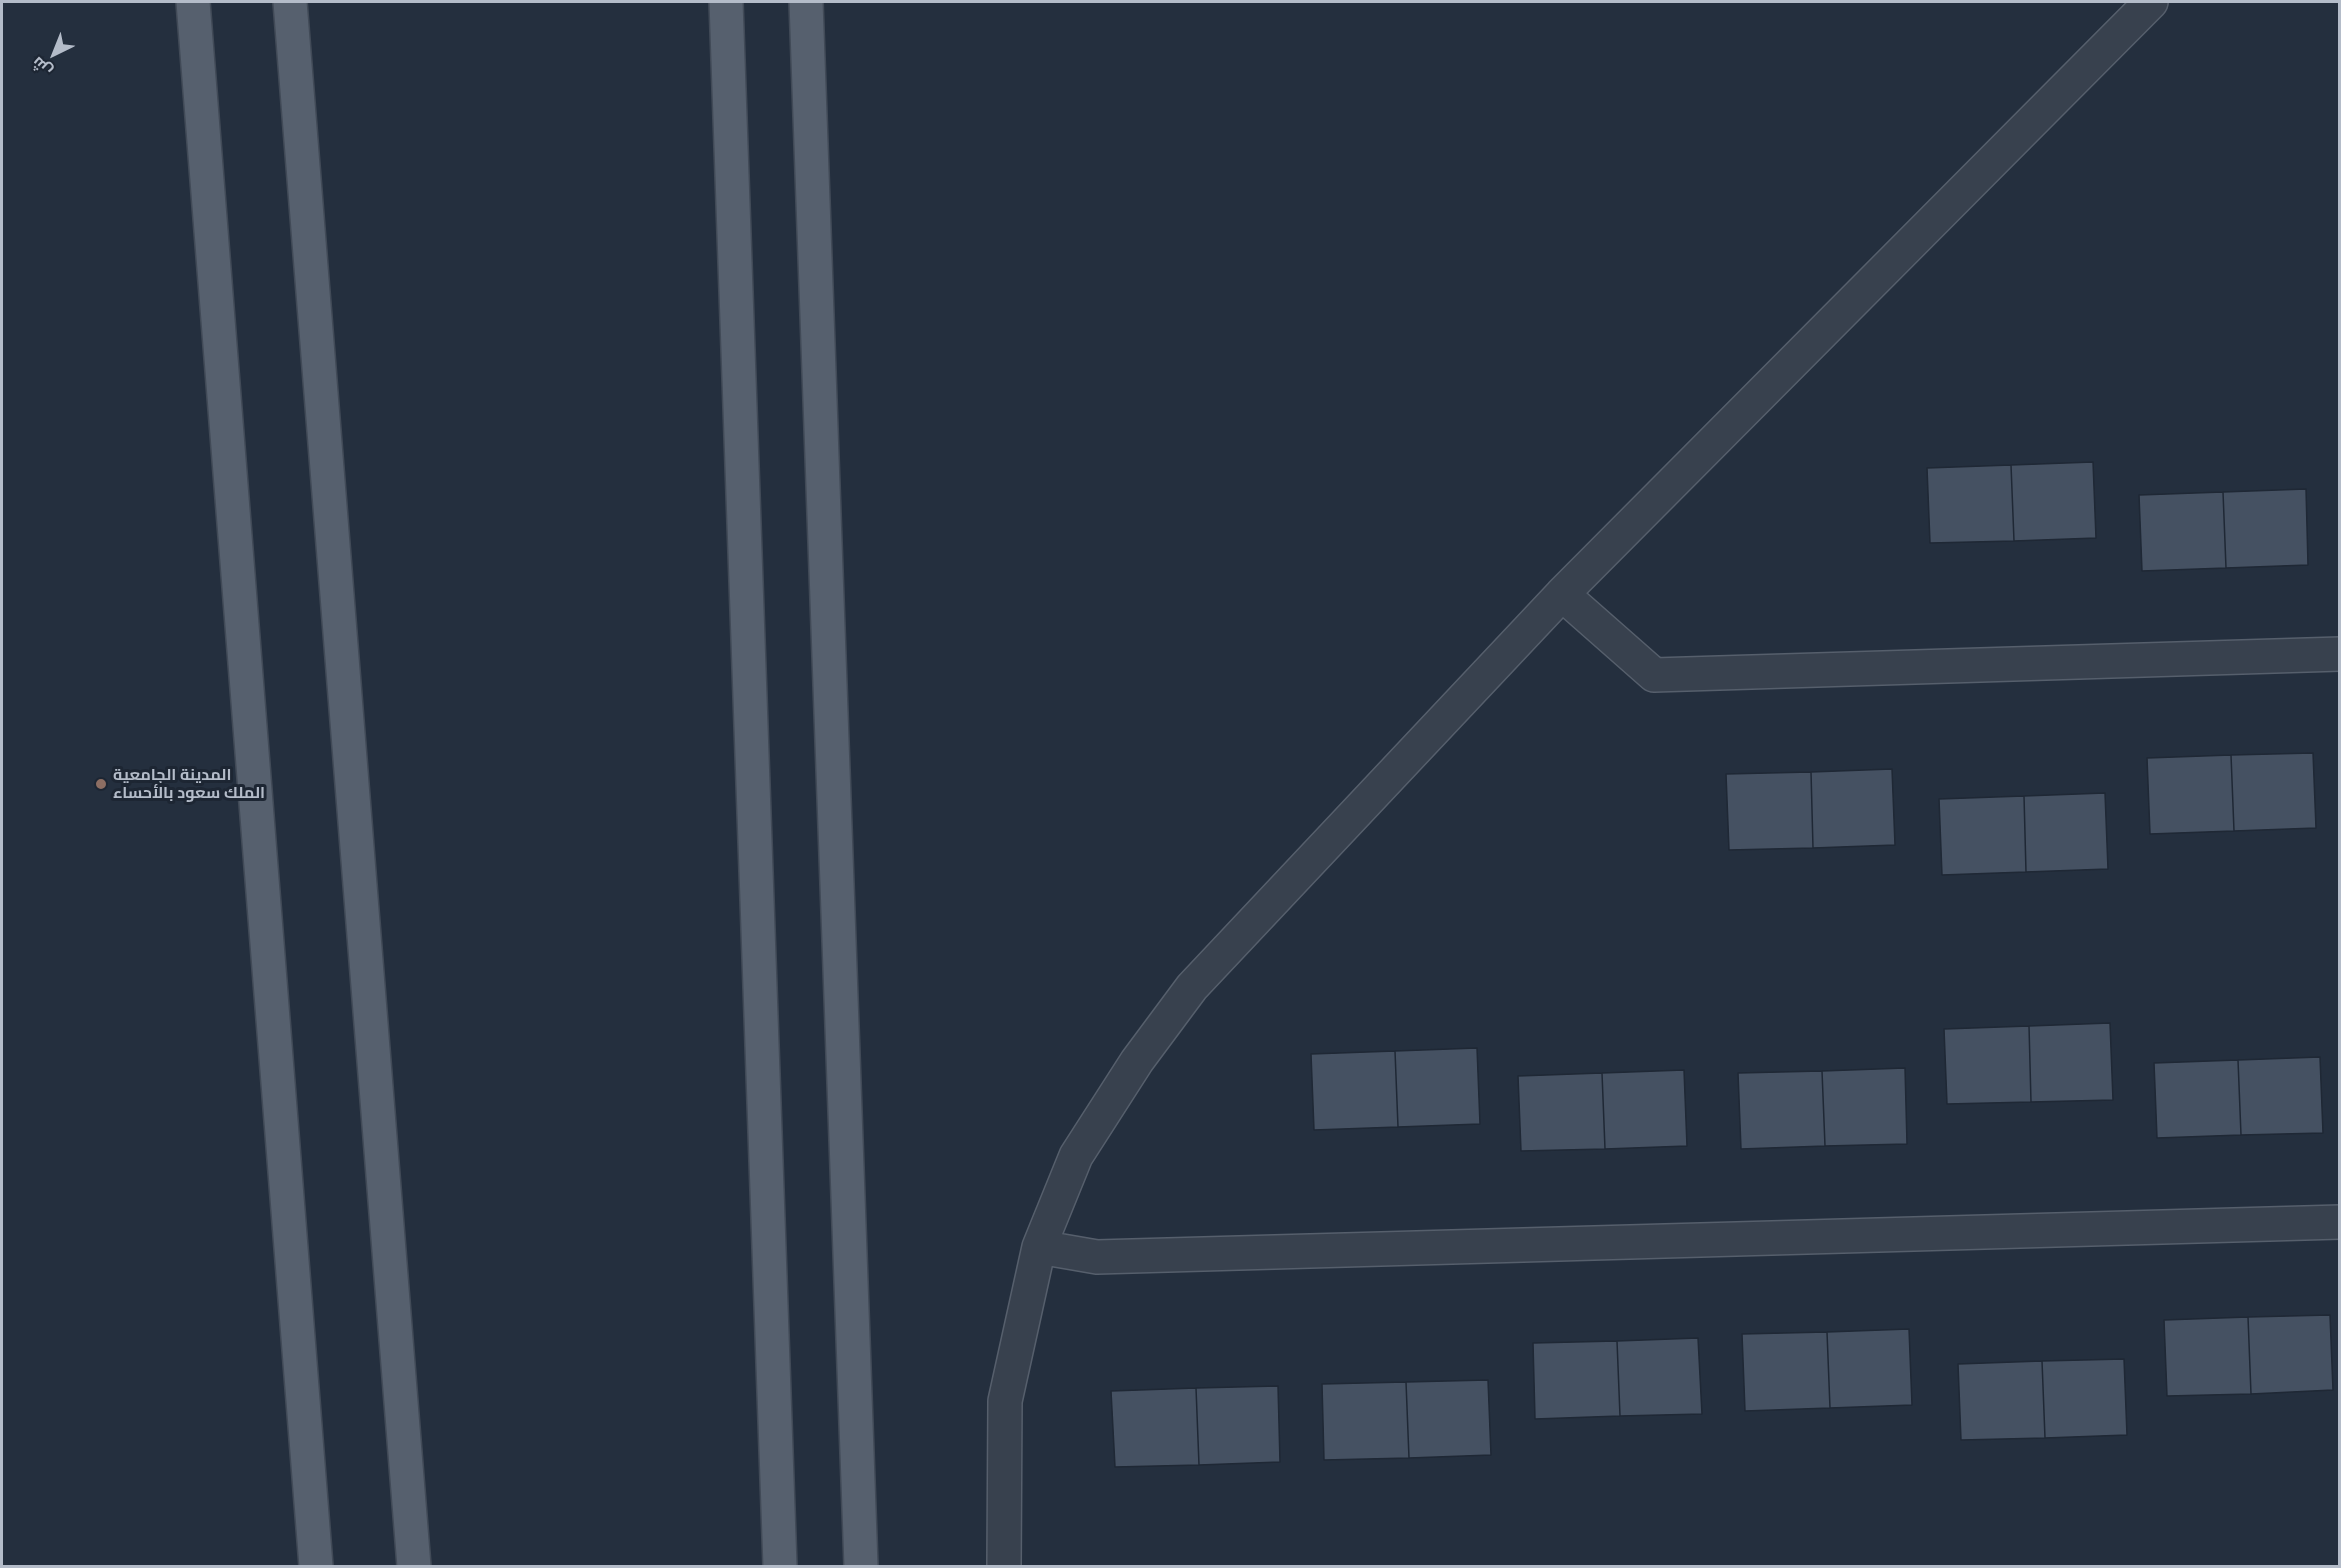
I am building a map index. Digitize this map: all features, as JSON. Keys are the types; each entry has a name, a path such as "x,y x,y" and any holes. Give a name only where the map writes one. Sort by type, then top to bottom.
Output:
{"main road":[{"path":"193,2 316,1566"},
{"path":"290,2 414,1566"},
{"path":"726,2 780,1566"},
{"path":"806,2 861,1566"}],"street":[{"path":"1004,1566 1005,1401 1039,1247 1076,1156 1137,1061 1192,987 1562,594 2151,2"},
{"path":"1562,594 1654,675 2340,654"},
{"path":"1039,1247 1097,1257 2340,1222"}],"building":[{"path":"2093,462 2096,538 2014,541 2011,465"},
{"path":"2011,465 2014,541 1930,543 1927,468"},
{"path":"2306,489 2308,565 2226,568 2223,492"},
{"path":"2223,492 2226,568 2142,571 2139,495"},
{"path":"2313,753 2316,828 2234,831 2231,755"},
{"path":"2231,755 2234,831 2150,834 2147,758"},
{"path":"1892,769 1895,845 1813,848 1811,772"},
{"path":"1811,772 1813,848 1729,850 1726,774"},
{"path":"2105,793 2108,869 2026,872 2024,796"},
{"path":"2024,796 2026,872 1942,875 1939,799"},
{"path":"2110,1023 2113,1100 2031,1102 2029,1026"},
{"path":"2029,1026 2031,1102 1947,1104 1944,1029"},
{"path":"1477,1048 1480,1124 1398,1127 1395,1051"},
{"path":"1395,1051 1398,1127 1314,1130 1311,1054"},
{"path":"2320,1057 2323,1133 2241,1135 2238,1060"},
{"path":"2238,1060 2241,1135 2157,1138 2154,1063"},
{"path":"1905,1068 1907,1144 1825,1146 1822,1071"},
{"path":"1684,1070 1687,1146 1605,1149 1602,1073"},
{"path":"1822,1071 1825,1146 1741,1149 1738,1073"},
{"path":"1602,1073 1605,1149 1521,1151 1518,1076"},
{"path":"2330,1315 2333,1390 2251,1394 2248,1317"},
{"path":"2248,1317 2251,1394 2167,1396 2164,1320"},
{"path":"1909,1329 1912,1405 1830,1408 1827,1332"},
{"path":"1827,1332 1830,1408 1745,1411 1742,1334"},
{"path":"1698,1338 1702,1414 1620,1416 1617,1341"},
{"path":"1617,1341 1620,1416 1535,1419 1533,1343"},
{"path":"2124,1359 2127,1435 2045,1438 2042,1361"},
{"path":"2042,1361 2045,1438 1961,1440 1958,1364"},
{"path":"1488,1380 1491,1455 1409,1458 1406,1382"},
{"path":"1406,1382 1409,1458 1324,1460 1322,1384"},
{"path":"1278,1386 1280,1462 1199,1465 1196,1388"},
{"path":"1196,1388 1199,1465 1115,1467 1111,1391"}],"place":[{"name":"المدينة الجامعية الملك سعود بالأحساء","path":"101,784"}]}
